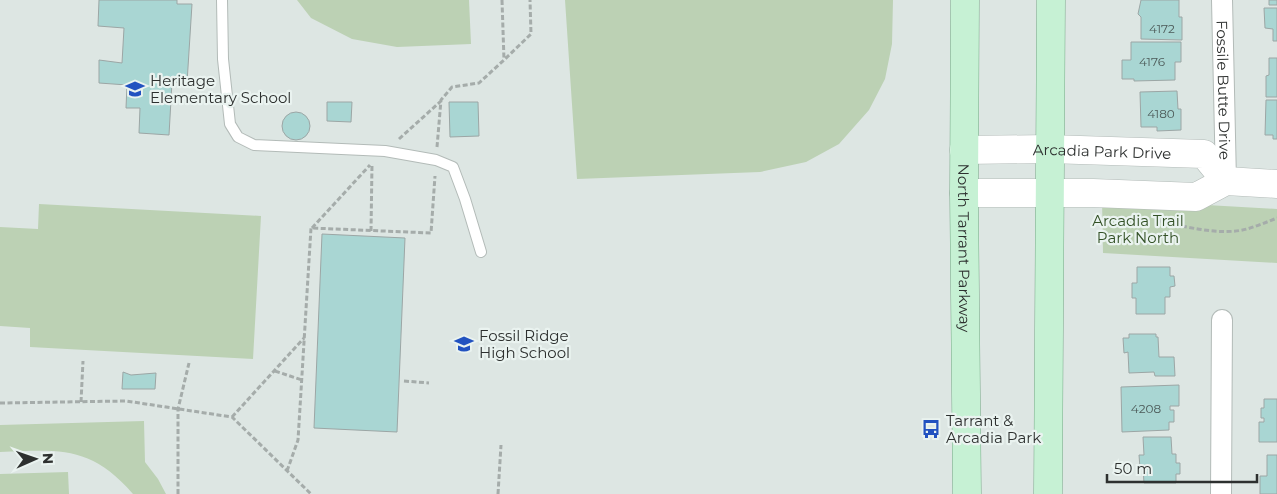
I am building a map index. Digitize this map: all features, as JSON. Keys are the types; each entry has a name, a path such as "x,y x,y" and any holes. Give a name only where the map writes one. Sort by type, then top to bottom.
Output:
{"main road":[{"name":"North Tarrant Parkway","path":"965,0 964,193 967,494"},
{"path":"1048,494 1050,0"}],"street":[{"name":"Fossile Butte Drive","path":"1222,0 1226,181"},
{"name":"Arcadia Park Drive","path":"964,150 1050,149 1204,154 1226,181"},
{"path":"964,193 1049,192 1196,197 1226,181 1277,184"},
{"path":"1221,494 1222,320"}],"lane":[{"path":"222,0 223,59 230,124 238,137 254,145 385,150 436,160 453,167 481,252"}],"path":[{"path":"502,0 504,60"},
{"path":"287,471 298,440 311,228 431,233 441,100 452,87 478,83 531,34 530,0"},
{"path":"371,231 372,163"},
{"path":"232,417 304,338"},
{"path":"81,402 82,361"},
{"path":"178,494 178,409 189,363"},
{"path":"275,371 302,380"},
{"path":"404,381 429,383"},
{"path":"0,403 126,401 232,417 311,494"},
{"path":"498,494 502,445"}],"green space":[{"path":"297,0 469,0 471,44 397,47 352,39 311,18"},
{"path":"565,0 893,0 892,44 885,79 869,110 839,144 806,162 760,172 577,179"},
{"name":"Arcadia Trail Park North","path":"1102,199 1277,209 1277,263 1103,253"},
{"path":"39,204 261,216 253,359 30,347 30,328 0,326 0,227 38,229"},
{"path":"144,421 145,462 158,479 166,494 133,494 103,466 73,454 57,451 0,452 0,425"},
{"path":"68,472 69,494 0,494 0,474"}],"building":[{"path":"99,0 177,0 177,4 192,4 187,83 172,82 169,135 139,133 140,108 126,108 127,85 99,83 99,60 122,63 124,28 98,26"},
{"path":"1141,0 1179,0 1179,17 1182,17 1182,40 1141,39 1141,17 1138,14"},
{"path":"1269,0 1277,0 1277,5 1269,5"},
{"path":"1264,8 1277,8 1277,41 1273,41 1273,29 1265,28"},
{"path":"1131,42 1181,42 1181,62 1175,62 1175,80 1134,81 1134,79 1122,79 1122,60 1131,60"},
{"path":"1269,58 1277,58 1277,97 1266,97 1266,76 1269,75"},
{"path":"1177,91 1178,109 1181,109 1181,130 1157,131 1157,127 1141,127 1140,92"},
{"path":"1266,100 1277,100 1277,139 1273,139 1273,135 1265,135"},
{"path":"327,102 352,102 351,122 327,121"},
{"path":"449,102 478,102 479,136 450,137"},
{"path":"296,112 306,116 310,126 306,136 296,140 286,136 282,126 286,116"},
{"path":"322,234 405,238 397,432 314,428"},
{"path":"1137,267 1170,267 1170,276 1174,276 1175,286 1170,287 1170,297 1165,297 1165,314 1136,314 1136,298 1132,298 1132,283 1137,283"},
{"path":"1129,334 1156,334 1156,337 1158,337 1159,357 1174,357 1175,376 1155,376 1154,372 1129,373 1128,352 1124,353 1123,338 1129,338"},
{"path":"123,372 131,375 156,373 155,389 122,389"},
{"path":"1179,385 1179,406 1170,406 1170,410 1174,410 1174,422 1169,422 1169,430 1122,432 1121,387"},
{"path":"1264,399 1277,399 1277,442 1259,442 1259,422 1264,422 1264,418 1261,418 1261,408 1264,408"},
{"path":"1143,437 1171,437 1172,454 1176,454 1176,463 1180,463 1180,474 1176,474 1176,483 1144,483 1143,468 1140,468 1139,455 1144,455"},
{"path":"1267,455 1277,455 1277,494 1260,494 1260,476 1267,476"}],"place":[{"name":"Heritage Elementary School","path":"135,89"},
{"name":"Fossil Ridge High School","path":"464,344"},
{"name":"Tarrant & Arcadia Park","path":"931,429"}]}
